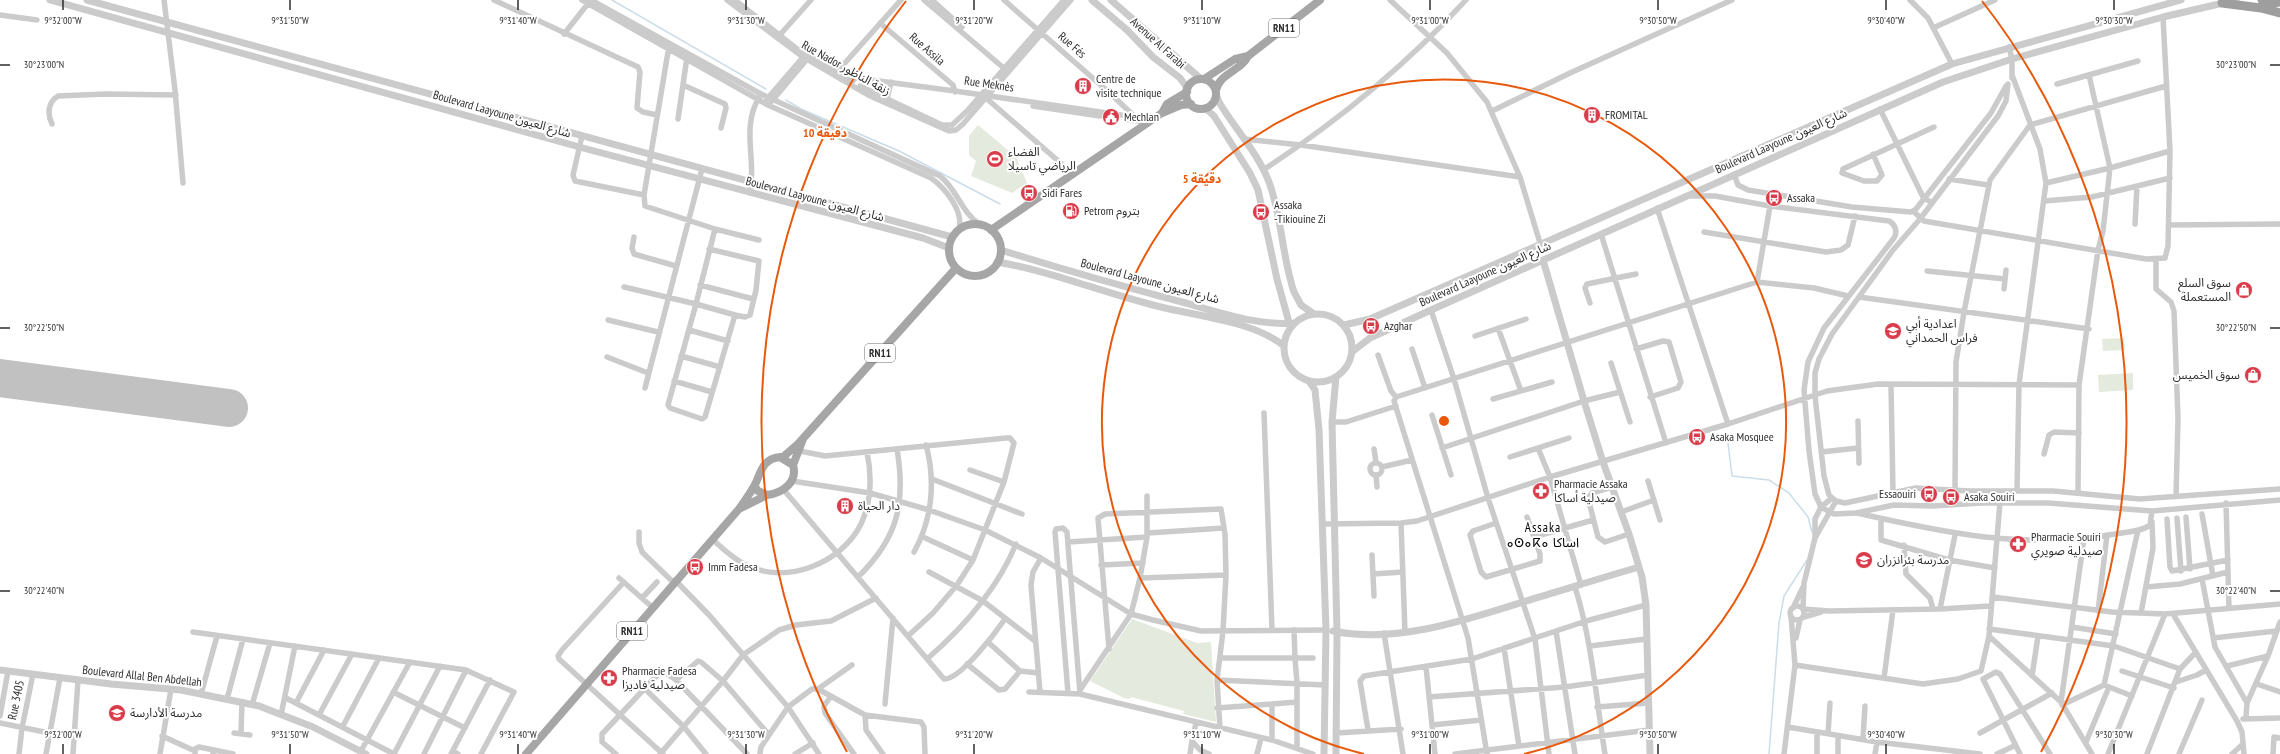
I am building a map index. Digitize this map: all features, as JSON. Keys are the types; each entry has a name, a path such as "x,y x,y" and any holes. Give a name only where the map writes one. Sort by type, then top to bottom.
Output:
{"highway":[{"path":"2262,0 2280,2"},
{"path":"2222,3 2261,8 2280,13"}],"main road":[{"name":"RN11","path":"1162,113 1167,104 1187,90 1194,81 1203,79 1235,59 1248,56 1320,0"},
{"name":"RN11","path":"1205,108 1213,103 1220,80 1245,62 1248,56"},
{"path":"1203,79 1210,82 1216,92"},
{"path":"1187,90 1191,104 1198,108 1205,108"},
{"name":"RN11","path":"991,230 1072,173 1139,121 1181,105 1191,104"},
{"path":"966,225 981,225 991,230 1000,243 1001,250 998,262 988,272 975,276 968,275 956,268 952,262 949,248 952,237 959,229 966,225"},
{"name":"RN11","path":"528,753 588,685 674,581 739,509 755,486 759,473 765,465 776,457 783,457 803,438 956,268"},
{"name":"RN11","path":"739,509 767,495 783,490 792,481 795,471 793,465 800,451 803,438"},
{"path":"783,457 793,465"},
{"path":"755,486 758,491 767,495"}],"street":[{"name":"Boulevard Laayoune شارع العيون","path":"50,0 649,166 923,238 949,248"},
{"name":"Boulevard Laayoune شارع العيون","path":"87,0 952,237"},
{"path":"164,0 176,95 183,183"},
{"path":"494,0 564,34 638,67 640,72 637,108 643,112 657,115"},
{"path":"582,0 590,1 668,47 759,97 940,176 953,189 965,212 981,225"},
{"name":"Rue Nador زنقة الناظور","path":"727,0 806,57 849,80 942,125 948,126 960,123"},
{"name":"Rue Nador زنقة الناظور","path":"735,0 778,37"},
{"path":"778,37 810,0"},
{"path":"836,73 901,0"},
{"path":"924,0 1007,69"},
{"path":"932,0 1007,69"},
{"name":"Rue Fés","path":"1004,0 1139,121"},
{"path":"1040,32 1064,0"},
{"path":"960,123 1040,32 1071,0"},
{"name":"Avenue Al Farabi","path":"1092,0 1127,30 1153,57 1180,78 1187,90"},
{"name":"Avenue Al Farabi","path":"1111,0 1203,79"},
{"path":"1390,0 1461,68 1492,111 1520,177 1540,243"},
{"path":"1263,170 1301,145 1372,88 1430,37 1466,0"},
{"path":"1492,111 1570,73 1732,0"},
{"path":"1910,0 1926,15 1952,64"},
{"path":"1933,28 1995,0"},
{"name":"Boulevard Laayoune شارع العيون","path":"1344,325 1370,319 1540,243 1952,64 2181,0"},
{"name":"Boulevard Laayoune شارع العيون","path":"1353,351 1370,338 1431,310 1657,208 1943,82 2012,59 2163,17 2236,0"},
{"path":"564,34 590,1"},
{"path":"0,15 37,20"},
{"path":"1734,174 1738,185 1748,190 1860,208 1913,211 1920,219 2156,260 2165,258 2168,253 2170,151 2163,17"},
{"name":"Rue Assila","path":"880,23 953,85 955,92"},
{"path":"668,47 650,155 644,203 646,207 715,229 759,240"},
{"path":"2009,47 2012,59 2012,76 2040,149 2046,183 2037,240 2019,384 2017,490"},
{"path":"768,101 806,57"},
{"path":"678,119 685,66 689,58"},
{"path":"2058,84 2138,61"},
{"name":"Rue Nador زنقة الناظور","path":"836,73 840,78 849,80 868,95 944,130 954,131 960,123"},
{"path":"2078,493 2079,385 2089,329 2098,250 2104,231 2109,192 2110,168 2089,75"},
{"path":"1913,211 1991,113 2012,76"},
{"name":"Rue Meknès","path":"849,80 955,92 1139,121"},
{"path":"887,99 891,84"},
{"path":"1834,500 1827,487 1821,452 1815,396 1815,373 1823,350 1832,334 1894,250 1920,219 2004,108 2008,84"},
{"path":"683,85 725,104 721,128"},
{"path":"1955,489 1956,368 1964,312 1988,185 2030,125 2166,86"},
{"path":"1216,92 1219,102 1263,170 1272,191 1294,292 1301,305 1314,314"},
{"path":"52,124 50,105 53,99 58,96 106,94 176,95"},
{"path":"983,96 1072,173"},
{"path":"750,193 752,183 749,128 752,114 759,97"},
{"path":"768,101 931,178 946,192 959,214 959,229"},
{"path":"1205,108 1214,116 1256,184 1291,325 1284,346 1286,361 1290,368 1302,378 1323,382 1336,377 1348,366 1353,351 1352,336 1344,325 1330,316 1314,314 1302,317 1291,325"},
{"path":"1880,109 1895,143 1923,197 1932,203"},
{"path":"1873,154 1882,175 1877,181 1864,181 1842,173 1843,169 1873,154 1895,143 1934,127"},
{"path":"582,136 573,175 575,181 644,195"},
{"path":"1244,139 1301,145 1520,177"},
{"path":"2046,183 2110,168 2170,151"},
{"path":"645,388 658,332 702,169"},
{"path":"2044,200 2092,197 2170,178"},
{"path":"1949,180 1988,185"},
{"path":"2135,224 2137,186"},
{"path":"1685,196 1715,196 1770,206 1856,216 1891,222 1896,234 1824,328 1813,349 1806,370 1805,399 1810,458 1815,494 1821,507 1828,512 1841,515 1894,505 1937,506 2000,502 2054,503 2152,511 2280,500"},
{"path":"1757,282 1770,206"},
{"path":"1657,208 1728,424"},
{"path":"1704,232 1826,252 1841,250 1850,241 1856,216"},
{"path":"2169,225 2280,224"},
{"path":"715,229 668,405 670,408 698,419 705,417 735,315"},
{"path":"1601,234 1650,397 1666,443"},
{"path":"634,237 632,248 634,254 676,266"},
{"path":"624,287 668,296 735,315 748,317 753,299 759,261 709,249"},
{"name":"Boulevard Laayoune شارع العيون","path":"1001,250 1131,288 1254,321 1291,325"},
{"path":"1543,260 1603,462 1629,534 1639,567 1646,605 1650,754"},
{"path":"2156,260 2156,289 2171,302 2174,311 2178,418 2176,497"},
{"name":"Boulevard Laayoune شارع العيون","path":"998,262 1058,276 1156,306 1252,329 1272,337 1284,346"},
{"path":"1927,270 2006,279"},
{"path":"2004,289 2006,270"},
{"path":"1590,303 1585,288 1587,284 1636,274"},
{"path":"1396,397 1510,362 1688,303 1757,282 1814,288 1848,296"},
{"path":"700,286 753,299"},
{"path":"1859,297 2089,329"},
{"path":"1431,310 1454,379 1488,498 1535,638 1549,754"},
{"path":"1475,336 1526,319"},
{"path":"608,320 658,332"},
{"path":"1498,328 1521,391"},
{"path":"689,330 728,341"},
{"path":"1636,349 1663,341 1669,342 1681,382 1678,388 1650,397"},
{"path":"1412,349 1425,388"},
{"path":"1378,355 1392,391 1396,397 1394,401 1462,621 1472,659 1486,752"},
{"path":"681,356 720,367"},
{"path":"606,357 648,373"},
{"path":"1611,363 1630,422"},
{"path":"1336,377 1332,422 1337,632 1336,754"},
{"path":"1309,380 1315,390 1318,409 1326,630 1324,754"},
{"path":"674,382 712,392"},
{"path":"1493,400 1552,382"},
{"path":"1322,524 1402,523 1429,516 1550,477 1851,386 2019,384 2079,385"},
{"path":"1891,385 1893,493"},
{"path":"1442,448 1584,401 1620,392"},
{"path":"1332,422 1346,422 1396,406"},
{"path":"1264,414 1272,630"},
{"path":"1432,415 1451,476"},
{"path":"1858,421 1859,463"},
{"path":"2044,454 2049,435 2054,432 2079,433"},
{"path":"800,451 825,456 1010,438 1014,443 1015,448 1004,482 973,560 957,585 933,613 908,636"},
{"path":"1510,457 1570,438"},
{"path":"914,552 923,537 929,510 932,479 926,445"},
{"path":"1538,448 1550,477 1586,621 1604,754"},
{"path":"1821,452 1858,448"},
{"path":"858,577 886,545 896,523 901,502 901,472 897,449"},
{"path":"1374,449 1376,462 1382,467"},
{"path":"712,539 729,555 746,566 764,571 783,573 810,568 836,552 855,534 866,510 870,493 867,452"},
{"path":"1382,467 1412,460"},
{"path":"1376,462 1372,464 1370,470 1376,475 1377,486"},
{"path":"1376,475 1382,472 1382,467"},
{"path":"970,470 1004,482"},
{"path":"932,479 1022,514"},
{"path":"792,481 870,493 929,510 985,530 1016,544 1071,575 1131,614 1188,629 1223,631 1326,630 1337,632 1404,632 1462,621 1639,567"},
{"path":"1648,481 1660,520"},
{"path":"1612,486 1588,496 1588,503 1593,520 1602,542 1608,542 1629,534"},
{"path":"1815,538 1815,520 1821,507 1834,500 1849,502 1916,488 1955,489 1969,491 2017,490 2078,493 2126,499 2176,497 2280,489"},
{"path":"783,490 944,679 952,678 967,664 988,642 1005,619"},
{"path":"1080,692 1131,614 1140,578 1147,535 1147,496"},
{"path":"1621,512 1654,500"},
{"path":"1794,644 1802,618 1804,584 1815,538 1834,500"},
{"path":"2000,502 1996,568 1993,597 1990,606 1989,636 1981,671 1983,679 2014,746 2020,754"},
{"path":"2226,504 2229,608"},
{"path":"1109,649 1097,522 1100,516 1219,508 1222,513 1224,528 1226,575 1223,631 1217,680 1217,708 1220,729"},
{"path":"2141,614 2153,548 2152,511"},
{"path":"1856,513 1956,535 1998,540 2084,538 2138,530 2146,528 2152,522"},
{"path":"2202,514 2213,576"},
{"path":"1496,523 1473,531 1470,534 1481,572 1487,578 1540,561 1527,517"},
{"path":"2186,517 2190,568"},
{"path":"2178,518 2181,571"},
{"path":"1882,519 1881,540 1904,545 1949,560 1996,568"},
{"path":"2167,519 2170,566 2172,571 2181,571 2228,560"},
{"path":"1534,537 1593,520"},
{"path":"1402,523 1404,632"},
{"path":"1068,542 1224,528"},
{"path":"1068,693 1055,530 1065,529 1068,542 1080,692"},
{"path":"2086,742 2106,686 2138,530"},
{"path":"639,532 639,543 642,552 710,616 788,707 819,754"},
{"path":"1940,609 1949,560 1956,535"},
{"path":"2098,610 2107,535"},
{"path":"923,537 973,560"},
{"path":"2062,703 2084,538"},
{"path":"927,659 969,619 983,601 996,582 1016,544"},
{"path":"1904,545 1906,574 1930,598 1933,609"},
{"path":"1372,555 1374,596"},
{"path":"1040,692 1031,578 1041,558"},
{"path":"1101,565 1143,563"},
{"path":"929,572 957,585 983,601 1035,642"},
{"path":"1373,574 1403,572"},
{"path":"2146,587 2180,584 2228,572"},
{"path":"1140,578 1226,575"},
{"path":"2202,579 2215,647 2247,703"},
{"path":"652,607 622,580 558,656 561,662 662,753 743,655 779,630 831,621 876,598"},
{"path":"642,598 657,582"},
{"path":"1784,754 1795,665 1790,612 1804,584"},
{"path":"1993,597 2074,608 2141,614 2174,614 2280,604"},
{"path":"1368,730 1361,678 1366,675 1472,659 1586,621 1646,605"},
{"path":"1793,608 1798,606 1829,611 1940,609 1990,606"},
{"path":"1884,678 1893,610"},
{"path":"1791,616 1795,620 1829,611"},
{"path":"2108,754 2165,614"},
{"path":"2174,614 2237,721 2242,732 2244,754"},
{"path":"885,704 893,618"},
{"path":"2246,718 2247,703 2257,684 2280,622"},
{"path":"2072,627 2116,634"},
{"path":"1989,629 2114,646 2180,669"},
{"path":"1294,630 1297,683 1297,748"},
{"path":"2213,638 2276,630"},
{"path":"1556,631 1575,754"},
{"path":"193,632 466,670 490,680 514,692 480,754"},
{"path":"1384,633 1401,729 1403,754"},
{"path":"201,694 217,636"},
{"path":"1989,636 2062,703 2092,754"},
{"path":"2032,676 2038,636"},
{"path":"227,699 243,639"},
{"path":"1590,646 1646,639"},
{"path":"988,642 1020,671 1038,673"},
{"path":"252,705 270,643"},
{"path":"281,715 286,698 295,646"},
{"path":"1504,648 1519,746"},
{"path":"296,704 324,650"},
{"path":"2147,754 2180,669 2196,652"},
{"path":"319,715 352,654"},
{"path":"2227,666 2268,656"},
{"path":"343,726 379,658"},
{"path":"1220,658 1313,658"},
{"path":"676,680 694,663 698,661 701,662 723,681 769,735"},
{"path":"363,752 367,740 410,662"},
{"path":"967,664 1002,690 1020,671"},
{"path":"760,754 761,747 788,707 808,691 818,689 852,665"},
{"path":"1795,665 1923,684 1958,679 1981,671"},
{"path":"286,698 343,726 394,754 440,666"},
{"path":"1426,667 1435,754"},
{"name":"Boulevard Allal Ben Abdellah","path":"0,670 60,678 171,689 242,702 281,715 339,739 363,752"},
{"path":"424,754 466,670"},
{"path":"2122,671 2140,677 2175,685 2197,676 2206,670"},
{"path":"0,716 8,671"},
{"path":"616,754 602,742 602,734 659,671 668,673 676,680 747,754"},
{"path":"1983,679 1998,672 2050,754"},
{"name":"Rue 3405","path":"19,754 22,728 33,674"},
{"path":"1429,697 1565,687 1648,675"},
{"path":"46,754 60,678"},
{"path":"73,754 78,680"},
{"path":"454,753 490,680"},
{"path":"1217,680 1326,685"},
{"path":"2257,684 2280,692"},
{"path":"2062,703 2106,686 2132,696"},
{"path":"644,688 684,727 706,754"},
{"path":"160,754 171,689"},
{"path":"818,689 865,715 921,722 924,727 926,754"},
{"path":"394,692 465,728"},
{"path":"1029,692 1080,692 1196,723 1272,740 1313,754"},
{"path":"1980,733 2003,722 2052,693"},
{"path":"831,696 824,706 825,713 854,754"},
{"path":"2179,754 2202,700"},
{"path":"241,734 242,702"},
{"path":"1217,708 1297,702"},
{"path":"1597,708 1649,703"},
{"path":"1828,734 1830,703"},
{"path":"1272,704 1272,740"},
{"path":"1863,739 1865,706"},
{"path":"865,715 866,730 883,754"},
{"path":"2237,721 2246,718 2280,718"},
{"path":"1432,725 1481,720"},
{"path":"0,723 74,738"},
{"path":"1190,754 1196,723"},
{"path":"1788,727 1931,751 1980,754"},
{"path":"1337,733 1401,729"},
{"path":"1456,754 1486,752 1548,742 1649,730"},
{"path":"1817,732 1817,754"},
{"path":"234,733 250,734"},
{"path":"162,736 195,751 199,747 213,752 233,754"},
{"path":"1838,736 1838,754"},
{"path":"2273,754 2274,737 2280,738"},
{"path":"1257,754 1261,738"},
{"path":"1192,741 1200,750 1209,754"},
{"path":"1875,754 1877,742"},
{"path":"795,754 813,743"},
{"path":"2232,754 2243,744"},
{"path":"1997,754 2014,746"}],"shaded area":[{"name":"الفضاء الرياضي تاسيلا","path":"978,125 1016,157 1027,183 1012,193 971,176 976,161 969,155 969,136"},
{"path":"2124,338 2125,350 2103,351 2102,339"},
{"path":"2133,373 2133,390 2099,392 2098,375"},
{"path":"1132,619 1197,643 1211,642 1216,722 1183,714 1184,711 1131,697 1129,699 1124,698 1090,681"}],"waterway":[{"path":"612,0 766,89"},
{"path":"786,100 801,109 899,151 1000,204"},
{"path":"1728,443 1732,476 1769,480 1789,493 1808,517 1812,532"},
{"path":"1769,754 1779,623 1784,596 1807,560"}],"runway":[{"path":"0,378 229,408"}],"place":[{"name":"Centre de visite technique","path":"1083,86"},
{"name":"FROMITAL","path":"1592,115"},
{"name":"Mechlan","path":"1111,117"},
{"name":"الفضاء الرياضي تاسيلا","path":"995,159"},
{"name":"Sidi Fares","path":"1029,193"},
{"name":"Assaka","path":"1774,198"},
{"name":"Petrom بتروم","path":"1071,211"},
{"name":"Assaka -Tikiouine Zi","path":"1261,212"},
{"name":"سوق السلع المستعملة","path":"2244,290"},
{"name":"Azghar","path":"1371,326"},
{"name":"اعدادية أبي فراس الحمداني","path":"1893,331"},
{"name":"سوق الخميس","path":"2253,375"},
{"name":"Asaka Mosquee","path":"1697,437"},
{"name":"Pharmacie Assaka صيدلية أساكا","path":"1541,491"},
{"name":"Essaouiri","path":"1929,494"},
{"name":"Asaka Souiri","path":"1951,497"},
{"name":"دار الحياة","path":"845,506"},
{"name":"Pharmacie Souiri صيدلية صويري","path":"2018,544"},
{"name":"مدرسة بئرانزران","path":"1864,560"},
{"name":"Imm Fadesa","path":"695,567"},
{"name":"Pharmacie Fadesa صيدلية فاديزا","path":"609,678"},
{"name":"مدرسة الأدارسة","path":"117,713"}],"district":[{"name":"Assaka ⴰⵙⴰⴽⴰ اساكا","path":"1543,534"}]}
